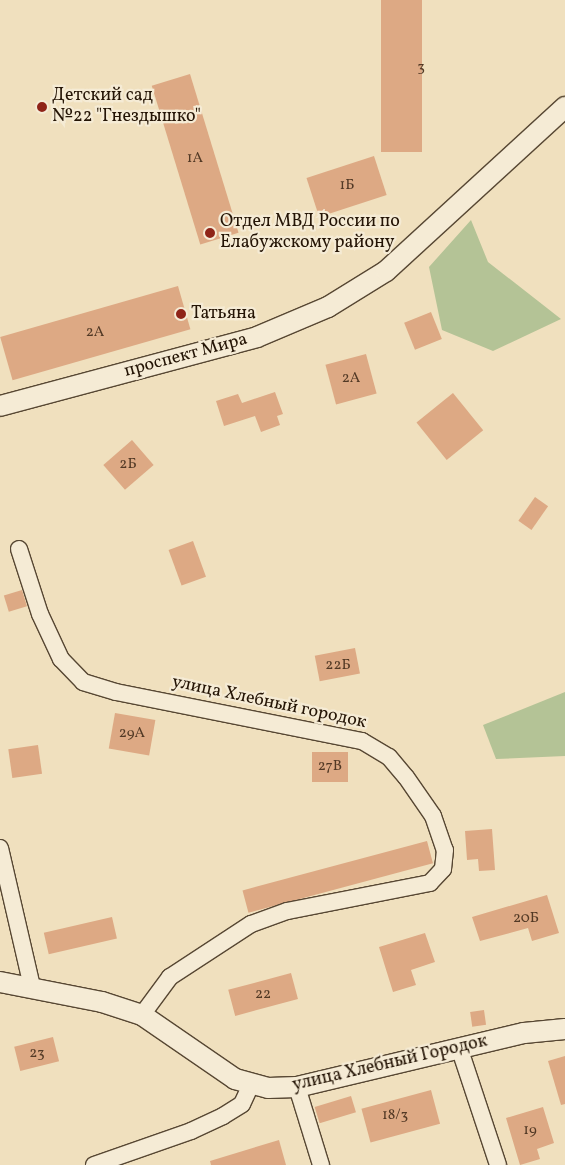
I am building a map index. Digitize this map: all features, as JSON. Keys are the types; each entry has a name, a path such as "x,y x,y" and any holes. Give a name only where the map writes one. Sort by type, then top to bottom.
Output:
{"street":[{"name":"проспект Мира","path":"0,406 256,338 336,303 386,271 565,107"},
{"name":"улица Хлебный городок","path":"19,549 40,614 62,659 84,682 116,692 362,740 389,757 406,776 433,816 444,850 443,869 430,883 287,911 251,924 170,977 142,1015"},
{"path":"0,848 32,987"},
{"name":"улица Хлебный Городок","path":"0,982 32,987 142,1015 222,1072 251,1085 297,1086 524,1033 565,1029"},
{"name":"улица Хлебный городок","path":"459,1047 498,1165"},
{"path":"94,1165 192,1131 222,1116 242,1104 251,1085"},
{"name":"улица Хлебный городок","path":"297,1086 321,1165"}],"green space":[{"path":"471,220 488,262 561,319 493,351 442,330 429,267"},
{"path":"565,692 565,756 496,759 483,725"}],"building":[{"path":"381,0 422,0 422,152 381,152"},
{"path":"190,74 239,233 200,244 152,86"},
{"path":"374,156 387,195 319,217 306,178"},
{"path":"178,286 190,329 13,380 0,337"},
{"path":"431,312 442,339 415,350 404,323"},
{"path":"366,354 377,394 336,404 325,365"},
{"path":"275,392 283,414 277,416 280,425 261,432 255,416 224,426 216,401 238,394 242,403"},
{"path":"453,393 483,430 447,460 416,423"},
{"path":"132,440 154,465 125,490 103,465"},
{"path":"535,497 548,506 531,530 518,521"},
{"path":"193,541 206,577 182,586 169,550"},
{"path":"22,590 27,606 9,612 4,596"},
{"path":"355,648 360,674 320,681 315,656"},
{"path":"115,713 155,720 149,756 109,748"},
{"path":"38,745 42,774 12,778 8,749"},
{"path":"312,752 348,752 348,782 312,782"},
{"path":"492,829 495,870 479,871 478,859 467,860 465,831"},
{"path":"427,841 433,863 248,913 243,890"},
{"path":"547,895 559,933 532,941 528,928 480,941 472,917"},
{"path":"112,917 117,938 49,954 44,933"},
{"path":"425,933 435,962 411,970 416,985 393,992 379,947"},
{"path":"291,973 298,999 235,1016 228,990"},
{"path":"484,1010 486,1025 472,1027 470,1012"},
{"path":"53,1037 59,1061 20,1071 14,1047"},
{"path":"565,1056 565,1104 561,1105 548,1061"},
{"path":"431,1090 440,1124 371,1142 361,1109"},
{"path":"351,1096 356,1112 320,1123 315,1107"},
{"path":"543,1107 554,1143 537,1149 540,1159 520,1165 506,1118"},
{"path":"279,1140 286,1165 211,1165 210,1161"}],"place":[{"name":"Детский сад №22 \"Гнездышко\"","path":"42,107"},
{"name":"Отдел МВД России по Елабужскому району","path":"210,233"},
{"name":"Татьяна","path":"181,314"}]}
